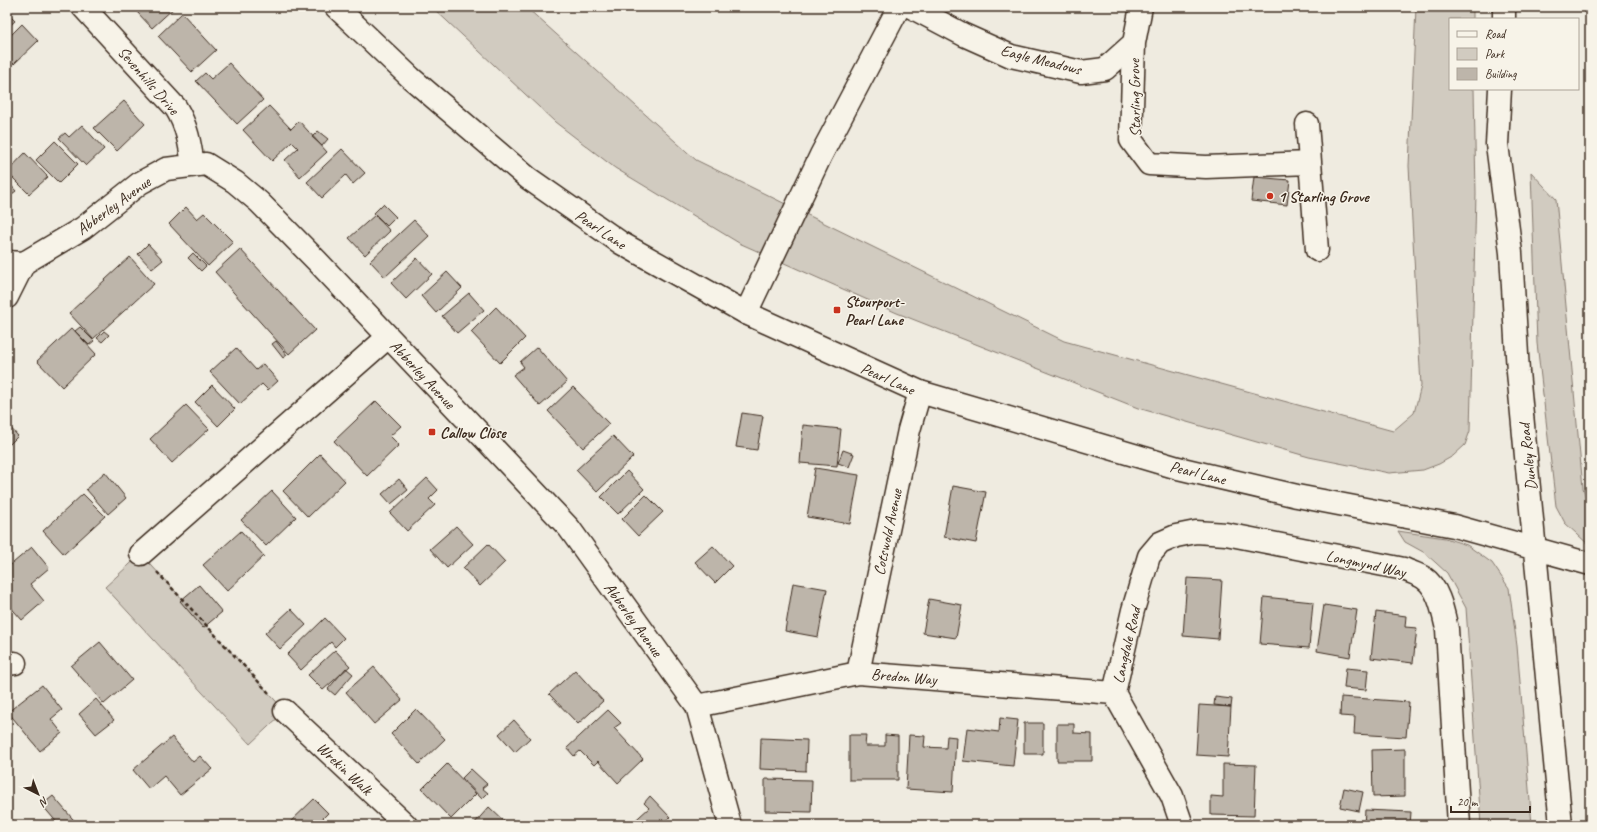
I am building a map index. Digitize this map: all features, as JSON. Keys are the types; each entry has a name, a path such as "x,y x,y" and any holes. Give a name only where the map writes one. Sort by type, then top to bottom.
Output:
{"street":[{"name":"Sevenhills Drive","path":"84,7 176,108 184,120 190,139 193,165"},
{"name":"Pearl Lane","path":"336,7 411,78 528,178 621,243 746,313 920,392 1178,468 1297,496 1454,526 1590,564"},
{"path":"746,313 821,155 899,7"},
{"name":"Eagle Meadows","path":"911,7 964,35 1011,56 1081,72 1105,69 1134,43"},
{"path":"1134,43 1141,7"},
{"path":"1504,7 1504,18"},
{"name":"Starling Grove","path":"1134,43 1131,140 1149,164 1206,167 1309,163"},
{"name":"Dunley Road","path":"1500,90 1497,144 1511,253 1518,372 1536,548 1561,825"},
{"path":"1306,124 1317,250"},
{"name":"Abberley Avenue","path":"16,262 82,228 140,183 166,169 206,164 236,182 259,202 569,528 697,706 730,825"},
{"path":"7,297 16,262"},
{"path":"141,554 388,337"},
{"name":"Cotswold Avenue","path":"858,673 909,430 920,392"},
{"name":"Longmynd Way","path":"1176,536 1196,532 1226,534 1404,569 1425,578 1435,590 1443,609 1447,629 1459,825"},
{"name":"Langdale Road","path":"1176,536 1160,543 1149,556 1133,610 1114,693 1172,796 1182,825"},
{"name":"Bredon Way","path":"697,706 858,673 1114,693"},
{"name":"Wrekin Walk","path":"285,711 406,825"}],"path":[{"path":"141,554 285,711"}],"green space":[{"path":"432,7 526,7 696,160 1064,341 1393,431 1414,413 1421,386 1409,166 1416,7 1473,7 1473,18 1449,18 1449,90 1474,90 1476,194 1470,431 1465,445 1453,456 1439,464 1423,470 1389,473 1309,457 1138,408 897,313 739,243 615,168 555,122"},
{"path":"1531,172 1556,199 1583,488 1590,510 1590,546 1565,523 1556,506 1537,343"},
{"path":"1398,531 1445,538 1467,545 1492,563 1509,588 1517,646 1532,825 1481,825 1466,608 1447,573 1425,553 1405,542"},
{"path":"141,554 285,711 250,744 105,587"}],"building":[{"path":"142,7 175,7 152,28 137,12"},
{"path":"7,13 15,21 7,28"},
{"path":"182,13 216,50 192,72 158,36"},
{"path":"22,24 38,41 14,64 7,57 7,39"},
{"path":"229,63 263,100 237,124 196,81 205,73 211,79"},
{"path":"124,101 145,124 117,151 94,128"},
{"path":"269,106 291,129 299,121 327,152 300,177 285,160 298,148 292,142 272,161 243,130"},
{"path":"82,125 104,149 86,166 59,138 65,133 69,137"},
{"path":"318,131 328,139 322,146 312,137"},
{"path":"55,141 78,164 59,183 36,160"},
{"path":"342,149 365,173 353,184 346,175 322,198 307,182"},
{"path":"25,153 48,177 29,194 7,172"},
{"name":"1 Starling Grove","path":"1254,177 1290,180 1287,205 1251,201"},
{"path":"7,181 16,191 7,198"},
{"path":"383,204 396,217 387,226 374,213"},
{"path":"186,207 197,219 204,213 233,242 208,266 169,224"},
{"path":"375,215 390,231 365,255 349,238"},
{"path":"414,220 429,236 385,277 370,261"},
{"path":"148,244 163,260 152,269 138,254"},
{"path":"240,249 315,330 289,354 215,272"},
{"path":"193,253 206,266 201,271 188,258"},
{"path":"130,257 154,284 93,339 69,313"},
{"path":"417,258 432,274 406,299 391,283"},
{"path":"447,272 462,288 436,313 421,296"},
{"path":"469,293 484,310 457,333 442,316"},
{"path":"496,307 525,338 500,363 471,332"},
{"path":"80,327 94,341 89,345 75,331"},
{"path":"72,328 96,354 62,387 37,361"},
{"path":"104,331 109,335 102,342 97,338"},
{"path":"276,341 287,355 283,358 272,344"},
{"path":"537,347 567,382 540,406 513,375 524,367 520,362"},
{"path":"236,348 256,370 263,364 278,381 268,390 262,384 240,404 210,372"},
{"path":"212,385 235,409 218,426 195,402"},
{"path":"573,387 609,424 583,448 548,411"},
{"path":"376,401 401,426 390,436 399,445 367,476 334,441"},
{"path":"186,405 209,429 172,463 150,439"},
{"path":"742,413 763,416 757,450 736,447"},
{"path":"7,424 18,436 7,447"},
{"path":"803,425 841,429 837,466 800,463"},
{"path":"613,436 633,457 597,492 576,470"},
{"path":"843,450 854,454 849,467 838,463"},
{"path":"320,454 345,481 308,517 283,491"},
{"path":"815,468 859,475 850,524 807,517"},
{"path":"627,471 644,489 618,514 601,497"},
{"path":"105,472 126,498 108,514 86,489"},
{"path":"427,478 438,490 429,499 435,505 407,531 390,513"},
{"path":"399,479 408,490 391,504 382,494"},
{"path":"953,486 986,492 976,543 944,537"},
{"path":"272,491 296,517 266,546 241,520"},
{"path":"83,494 105,516 64,554 43,531"},
{"path":"646,495 663,512 638,536 622,519"},
{"path":"456,526 473,544 447,568 430,549"},
{"path":"241,531 264,556 227,591 203,565"},
{"path":"488,544 505,562 480,586 463,568"},
{"path":"713,546 732,566 715,583 695,562"},
{"path":"32,547 49,568 30,584 44,601 22,620 7,603 7,568"},
{"path":"1187,578 1222,580 1218,639 1183,636"},
{"path":"793,583 827,589 818,637 785,631"},
{"path":"199,585 222,612 203,628 180,601"},
{"path":"1264,597 1313,602 1309,648 1260,644"},
{"path":"929,599 962,605 956,638 923,633"},
{"path":"1324,605 1357,610 1350,657 1317,651"},
{"path":"291,609 306,625 280,649 265,633"},
{"path":"1376,612 1406,616 1405,627 1417,628 1413,663 1371,658"},
{"path":"325,618 344,638 335,647 331,642 301,670 287,655"},
{"path":"100,642 132,680 104,704 71,666"},
{"path":"335,650 350,666 323,690 308,675"},
{"path":"374,667 402,700 374,724 346,692"},
{"path":"346,668 353,674 335,695 328,689"},
{"path":"1346,668 1368,670 1366,690 1344,688"},
{"path":"575,670 603,701 578,724 549,694"},
{"path":"42,685 62,710 51,719 62,733 40,751 8,712"},
{"path":"1215,697 1232,699 1231,707 1214,705"},
{"path":"1341,697 1409,702 1406,737 1354,734 1355,717 1340,716"},
{"path":"96,699 114,720 96,734 79,714"},
{"path":"1199,705 1231,707 1228,757 1196,755"},
{"path":"416,709 445,739 419,764 391,734"},
{"path":"608,710 621,723 614,728 643,759 618,783 598,761 594,765 580,751 574,756 567,748"},
{"path":"1000,718 1018,720 1013,766 963,761 967,728 999,732"},
{"path":"514,720 530,738 515,752 499,734"},
{"path":"1024,723 1043,723 1043,754 1024,754"},
{"path":"1057,724 1074,724 1074,733 1092,734 1092,761 1057,761"},
{"path":"849,735 866,735 865,746 885,746 885,735 898,736 898,780 849,780"},
{"path":"909,735 925,736 924,747 946,748 947,736 956,737 953,792 906,789"},
{"path":"172,737 193,762 200,756 212,769 180,795 164,776 149,789 133,770"},
{"path":"761,738 807,740 806,771 760,769"},
{"path":"7,741 13,748 7,753"},
{"path":"1405,749 1405,796 1373,797 1372,750"},
{"path":"447,764 476,794 451,819 422,789"},
{"path":"1223,764 1256,765 1254,816 1211,815 1211,796 1223,797"},
{"path":"471,769 487,784 482,788 488,793 482,799 462,778"},
{"path":"765,779 812,780 811,812 765,811"},
{"path":"1344,788 1363,792 1359,811 1340,807"},
{"path":"53,796 78,825 59,825 42,805"},
{"path":"650,796 670,817 662,825 630,825 649,808 644,803"},
{"path":"314,799 328,813 320,821 324,825 287,825"},
{"path":"489,807 508,825 473,825"},
{"path":"1365,810 1411,812 1410,825 1364,825"},
{"path":"1242,823 1269,825 1241,825"}],"place":[{"name":"1 Starling Grove","path":"1270,196"},
{"name":"Stourport- Pearl Lane","path":"837,310"},
{"name":"Callow Close","path":"432,432"}]}
